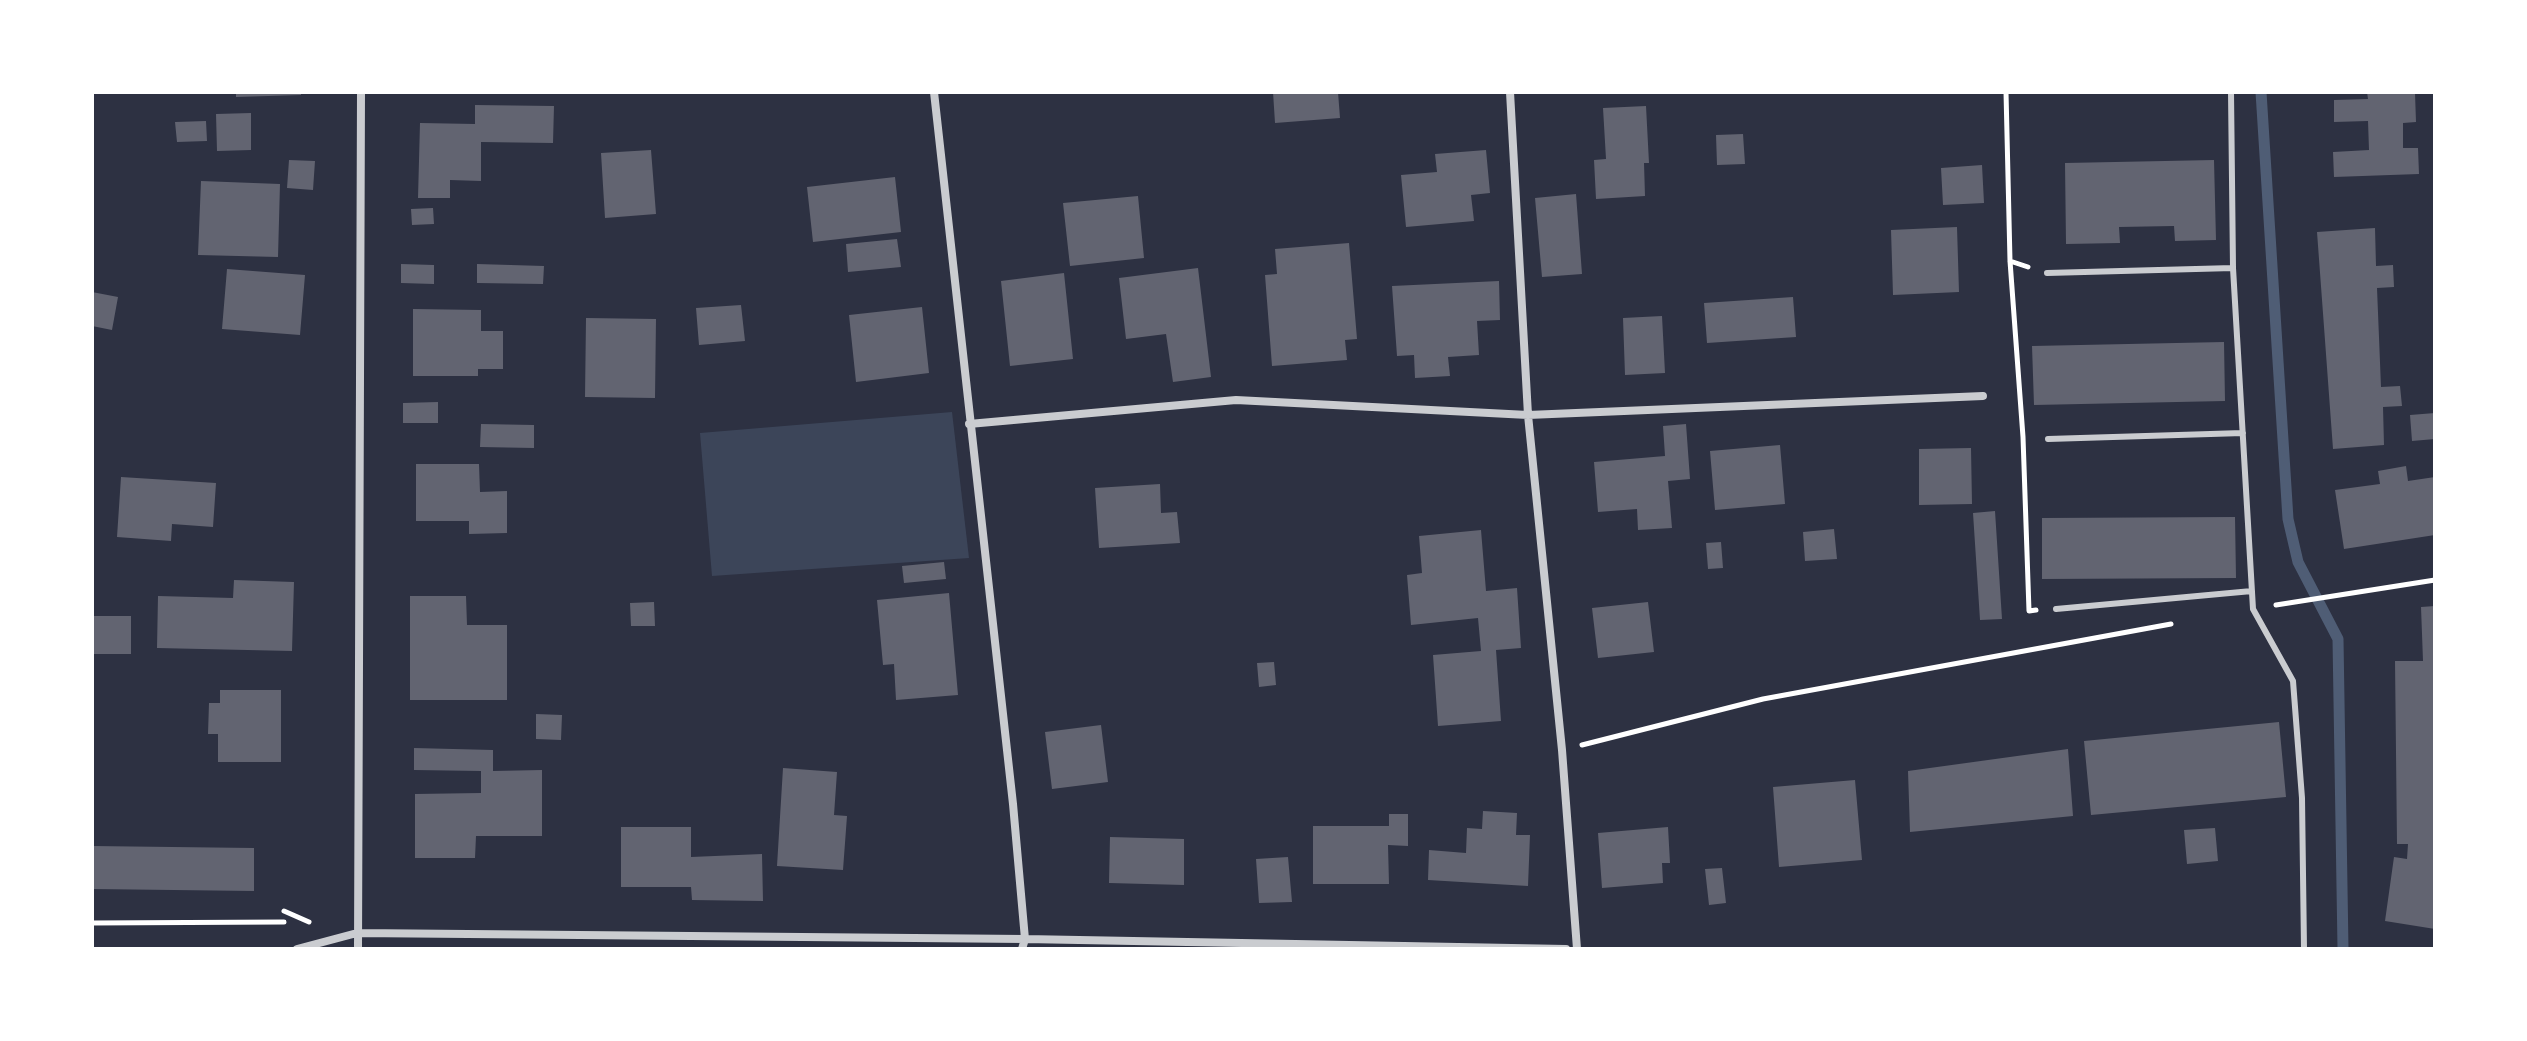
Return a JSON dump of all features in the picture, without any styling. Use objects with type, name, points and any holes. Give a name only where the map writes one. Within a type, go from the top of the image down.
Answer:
[{"type":"street","points":[[358,949],[361,92]]},
{"type":"street","points":[[934,92],[1025,939],[1022,949]]},
{"type":"street","points":[[1510,92],[1528,415],[1562,750],[1577,949]]},
{"type":"street","points":[[969,424],[1236,400],[1528,415],[1983,396]]},
{"type":"street","points":[[297,949],[357,933],[1025,939],[1566,949]]},
{"type":"lane","points":[[2231,92],[2233,268],[2253,609],[2293,681],[2303,812],[2304,949]]},
{"type":"lane","points":[[2047,273],[2233,268]]},
{"type":"lane","points":[[2048,439],[2243,433]]},
{"type":"lane","points":[[2056,609],[2252,591]]},
{"type":"path","points":[[2006,92],[2010,261],[2023,437],[2029,611],[2056,609]]},
{"type":"path","points":[[2253,609],[2435,580]]},
{"type":"path","points":[[1562,750],[1763,699],[2177,623]]},
{"type":"path","points":[[92,923],[284,922]]},
{"type":"shaded area","points":[[952,412],[969,558],[712,576],[700,433]]},
{"type":"building","points":[[236,92],[301,92],[301,95],[236,97]]},
{"type":"building","points":[[1273,92],[1338,92],[1340,118],[1275,123]]},
{"type":"building","points":[[2367,92],[2415,93],[2416,122],[2403,123],[2403,148],[2418,148],[2419,174],[2334,177],[2333,152],[2369,150],[2368,121],[2334,122],[2334,100],[2368,99]]},
{"type":"building","points":[[475,105],[554,106],[553,143],[481,142],[481,181],[450,180],[450,198],[418,198],[420,123],[475,124]]},
{"type":"building","points":[[1646,106],[1649,163],[1644,163],[1645,196],[1596,199],[1594,160],[1606,159],[1603,108]]},
{"type":"building","points":[[251,113],[251,150],[217,151],[216,114]]},
{"type":"building","points":[[206,121],[207,141],[177,142],[175,122]]},
{"type":"building","points":[[1743,134],[1745,164],[1717,165],[1716,135]]},
{"type":"building","points":[[651,150],[656,214],[605,218],[601,153]]},
{"type":"building","points":[[1486,150],[1490,193],[1471,195],[1474,221],[1406,227],[1401,175],[1437,172],[1435,154]]},
{"type":"building","points":[[289,160],[315,161],[313,190],[287,188]]},
{"type":"building","points":[[2214,160],[2216,240],[2175,241],[2174,226],[2119,227],[2120,243],[2066,244],[2065,163]]},
{"type":"building","points":[[1982,165],[1984,203],[1943,205],[1941,168]]},
{"type":"building","points":[[895,177],[901,232],[813,242],[807,187]]},
{"type":"building","points":[[201,181],[280,184],[278,257],[198,255]]},
{"type":"building","points":[[1576,194],[1582,274],[1542,277],[1535,198]]},
{"type":"building","points":[[1138,196],[1144,258],[1070,266],[1063,203]]},
{"type":"building","points":[[433,208],[434,224],[412,225],[411,209]]},
{"type":"building","points":[[1957,227],[1959,292],[1893,295],[1891,230]]},
{"type":"building","points":[[2375,228],[2376,266],[2393,265],[2394,287],[2377,288],[2381,387],[2400,386],[2402,406],[2383,407],[2384,445],[2333,449],[2317,232]]},
{"type":"building","points":[[897,239],[901,267],[848,272],[846,244]]},
{"type":"building","points":[[1349,243],[1357,339],[1345,340],[1347,360],[1272,366],[1265,275],[1277,274],[1275,249]]},
{"type":"building","points":[[401,264],[434,265],[434,284],[401,283]]},
{"type":"building","points":[[477,264],[544,266],[543,284],[477,283]]},
{"type":"building","points":[[1198,268],[1211,377],[1173,382],[1166,334],[1126,339],[1119,278]]},
{"type":"building","points":[[227,269],[305,275],[300,335],[222,329]]},
{"type":"building","points":[[1064,273],[1073,359],[1010,366],[1001,281]]},
{"type":"building","points":[[1499,281],[1500,320],[1477,321],[1479,355],[1448,357],[1450,376],[1415,378],[1414,355],[1397,356],[1392,286]]},
{"type":"building","points":[[92,292],[118,297],[112,330],[92,326]]},
{"type":"building","points":[[1793,297],[1796,337],[1707,343],[1704,303]]},
{"type":"building","points":[[741,305],[745,341],[699,345],[696,308]]},
{"type":"building","points":[[922,307],[929,373],[856,382],[849,315]]},
{"type":"building","points":[[413,309],[481,310],[481,331],[503,331],[503,369],[478,369],[478,376],[413,376]]},
{"type":"building","points":[[1662,316],[1665,373],[1625,375],[1623,318]]},
{"type":"building","points":[[586,318],[656,319],[655,398],[585,397]]},
{"type":"building","points":[[2224,342],[2225,401],[2034,405],[2032,346]]},
{"type":"building","points":[[438,402],[438,423],[403,423],[403,403]]},
{"type":"building","points":[[2435,413],[2435,439],[2412,441],[2410,415]]},
{"type":"building","points":[[481,424],[534,425],[534,448],[480,447]]},
{"type":"building","points":[[1686,424],[1690,479],[1668,481],[1672,528],[1638,530],[1637,509],[1598,512],[1594,462],[1665,456],[1663,426]]},
{"type":"building","points":[[1780,445],[1785,504],[1715,510],[1710,451]]},
{"type":"building","points":[[1971,448],[1972,504],[1919,505],[1919,449]]},
{"type":"building","points":[[416,464],[479,464],[480,492],[507,491],[507,533],[469,534],[469,521],[416,521]]},
{"type":"building","points":[[2406,466],[2408,481],[2435,477],[2435,535],[2344,549],[2335,490],[2380,484],[2378,471]]},
{"type":"building","points":[[121,477],[216,483],[213,527],[172,524],[171,541],[117,537]]},
{"type":"building","points":[[1160,484],[1161,513],[1177,512],[1180,543],[1099,548],[1095,488]]},
{"type":"building","points":[[1995,511],[2002,619],[1980,620],[1973,513]]},
{"type":"building","points":[[2235,517],[2236,578],[2042,579],[2042,518]]},
{"type":"building","points":[[1834,529],[1837,559],[1805,561],[1803,532]]},
{"type":"building","points":[[1481,530],[1486,591],[1517,588],[1521,648],[1496,650],[1501,721],[1438,726],[1433,655],[1481,651],[1478,618],[1411,625],[1407,575],[1422,573],[1419,536]]},
{"type":"building","points":[[1721,542],[1723,568],[1708,569],[1706,543]]},
{"type":"building","points":[[944,562],[946,579],[904,583],[902,566]]},
{"type":"building","points":[[234,580],[294,582],[292,651],[157,648],[158,596],[233,598]]},
{"type":"building","points":[[949,593],[958,695],[896,700],[894,664],[883,665],[877,600]]},
{"type":"building","points":[[410,596],[466,596],[467,625],[507,625],[507,700],[410,700]]},
{"type":"building","points":[[654,602],[655,626],[631,626],[630,603]]},
{"type":"building","points":[[1648,602],[1654,652],[1598,658],[1592,608]]},
{"type":"building","points":[[2435,606],[2435,929],[2385,921],[2394,857],[2407,859],[2408,844],[2397,844],[2395,661],[2423,661],[2421,607]]},
{"type":"building","points":[[92,616],[131,616],[131,654],[92,654]]},
{"type":"building","points":[[1274,662],[1276,685],[1259,687],[1257,663]]},
{"type":"building","points":[[220,690],[281,690],[281,762],[218,762],[218,734],[208,734],[209,703],[220,703]]},
{"type":"building","points":[[536,714],[562,715],[561,740],[536,739]]},
{"type":"building","points":[[2279,722],[2286,797],[2091,815],[2084,741]]},
{"type":"building","points":[[1101,725],[1108,782],[1052,789],[1045,732]]},
{"type":"building","points":[[414,748],[493,750],[493,771],[542,770],[542,836],[476,836],[475,858],[415,858],[415,794],[481,793],[481,771],[414,770]]},
{"type":"building","points":[[2068,749],[2073,816],[1910,832],[1908,771]]},
{"type":"building","points":[[783,768],[837,772],[834,815],[847,816],[843,870],[777,866]]},
{"type":"building","points":[[1855,780],[1862,860],[1779,867],[1773,787]]},
{"type":"building","points":[[1483,811],[1517,813],[1516,835],[1530,835],[1528,886],[1428,880],[1429,850],[1466,853],[1467,828],[1482,829]]},
{"type":"building","points":[[1389,814],[1408,814],[1408,846],[1388,845],[1389,884],[1313,884],[1313,826],[1389,826]]},
{"type":"building","points":[[621,827],[691,827],[691,857],[762,854],[763,901],[692,900],[691,887],[621,887]]},
{"type":"building","points":[[1668,827],[1670,863],[1662,863],[1663,883],[1602,888],[1598,833]]},
{"type":"building","points":[[2215,828],[2218,861],[2187,864],[2184,830]]},
{"type":"building","points":[[1110,837],[1184,839],[1184,885],[1109,883]]},
{"type":"building","points":[[92,846],[254,848],[254,891],[92,889]]},
{"type":"building","points":[[1288,857],[1292,902],[1259,903],[1256,859]]},
{"type":"building","points":[[1722,868],[1726,903],[1709,905],[1705,869]]},
{"type":"waterway","points":[[2261,92],[2288,519],[2298,562],[2338,639],[2343,949]]}]
